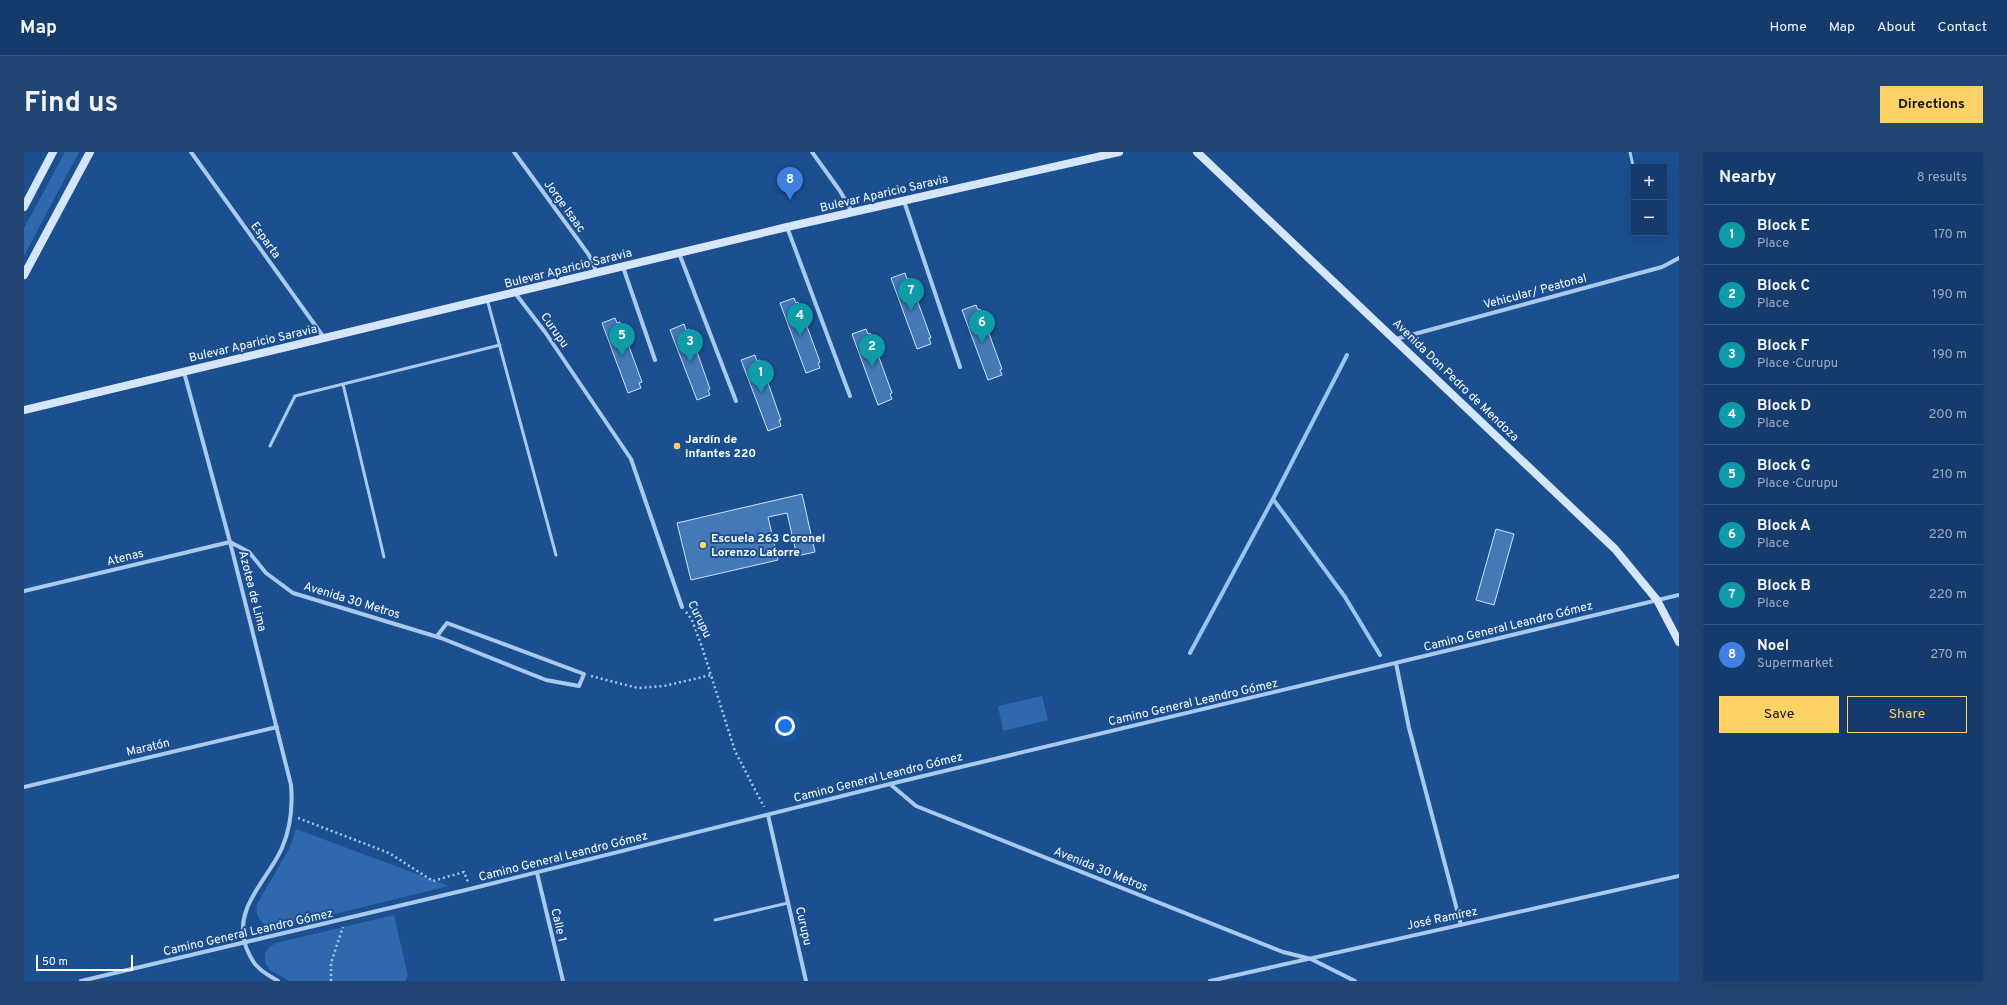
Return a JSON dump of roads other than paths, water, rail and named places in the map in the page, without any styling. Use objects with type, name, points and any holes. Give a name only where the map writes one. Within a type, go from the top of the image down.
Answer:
[{"type":"street","points":[[24,207],[53,152]]},
{"type":"street","points":[[24,275],[90,152]]},
{"type":"street","name":"Esparta","points":[[191,152],[325,339]]},
{"type":"street","name":"Jorge Isaac","points":[[514,152],[589,256],[597,273]]},
{"type":"street","points":[[812,152],[840,191],[852,212]]},
{"type":"street","name":"Bulevar Aparicio Saravia","points":[[24,410],[787,227],[1119,152]]},
{"type":"street","name":"Avenida Don Pedro de Mendoza","points":[[1197,152],[1396,339],[1615,549],[1657,600],[1679,642]]},
{"type":"street","points":[[904,201],[960,367]]},
{"type":"street","points":[[787,227],[850,396]]},
{"type":"street","points":[[680,253],[736,401]]},
{"type":"street","name":"Vehicular/ Peatonal","points":[[1396,339],[1662,267],[1679,258]]},
{"type":"street","points":[[623,266],[655,360]]},
{"type":"street","name":"Curupu","points":[[515,293],[545,332],[631,459],[682,607]]},
{"type":"street","name":"Azotea de Lima","points":[[184,372],[230,542],[291,785],[293,802],[289,830],[282,849],[245,910],[242,926],[244,942],[249,956],[258,968],[278,981]]},
{"type":"street","name":"Atenas","points":[[24,591],[230,542]]},
{"type":"street","name":"Avenida 30 Metros","points":[[230,542],[249,552],[266,573],[293,593],[437,636],[546,680],[579,686],[584,674],[447,622],[437,636]]},
{"type":"street","name":"Camino General Leandro Gómez","points":[[81,981],[347,919],[537,873],[890,784],[1679,595]]},
{"type":"street","points":[[1396,663],[1409,728],[1461,925]]},
{"type":"street","name":"Maratón","points":[[24,787],[277,727]]},
{"type":"street","name":"Avenida 30 Metros","points":[[890,784],[916,806],[1283,952],[1311,959],[1355,981]]},
{"type":"street","name":"Curupu","points":[[768,815],[806,981]]},
{"type":"street","name":"Calle 1","points":[[537,873],[563,981]]},
{"type":"street","name":"José Ramírez","points":[[1210,981],[1311,959],[1394,938],[1461,925],[1679,876]]},
{"type":"lane","points":[[1630,152],[1633,164]]},
{"type":"lane","points":[[487,299],[556,555]]},
{"type":"lane","points":[[270,446],[295,396],[500,345]]},
{"type":"lane","points":[[343,384],[384,557]]},
{"type":"lane","points":[[715,920],[788,902]]},
{"type":"waterway","points":[[1190,653],[1273,499],[1347,355]]},
{"type":"waterway","points":[[1273,499],[1345,597],[1380,655]]},
{"type":"place","name":"Noel","points":[[790,200]]},
{"type":"place","name":"Block B","points":[[911,311]]},
{"type":"place","name":"Block D","points":[[800,336]]},
{"type":"place","name":"Block A","points":[[982,343]]},
{"type":"place","name":"Block G","points":[[622,356]]},
{"type":"place","name":"Block F","points":[[690,362]]},
{"type":"place","name":"Block C","points":[[872,367]]},
{"type":"place","name":"Block E","points":[[761,393]]},
{"type":"place","name":"Jardín de infantes 220","points":[[677,446]]},
{"type":"place","name":"Escuela 263 Coronel Lorenzo Latorre","points":[[703,545]]}]
